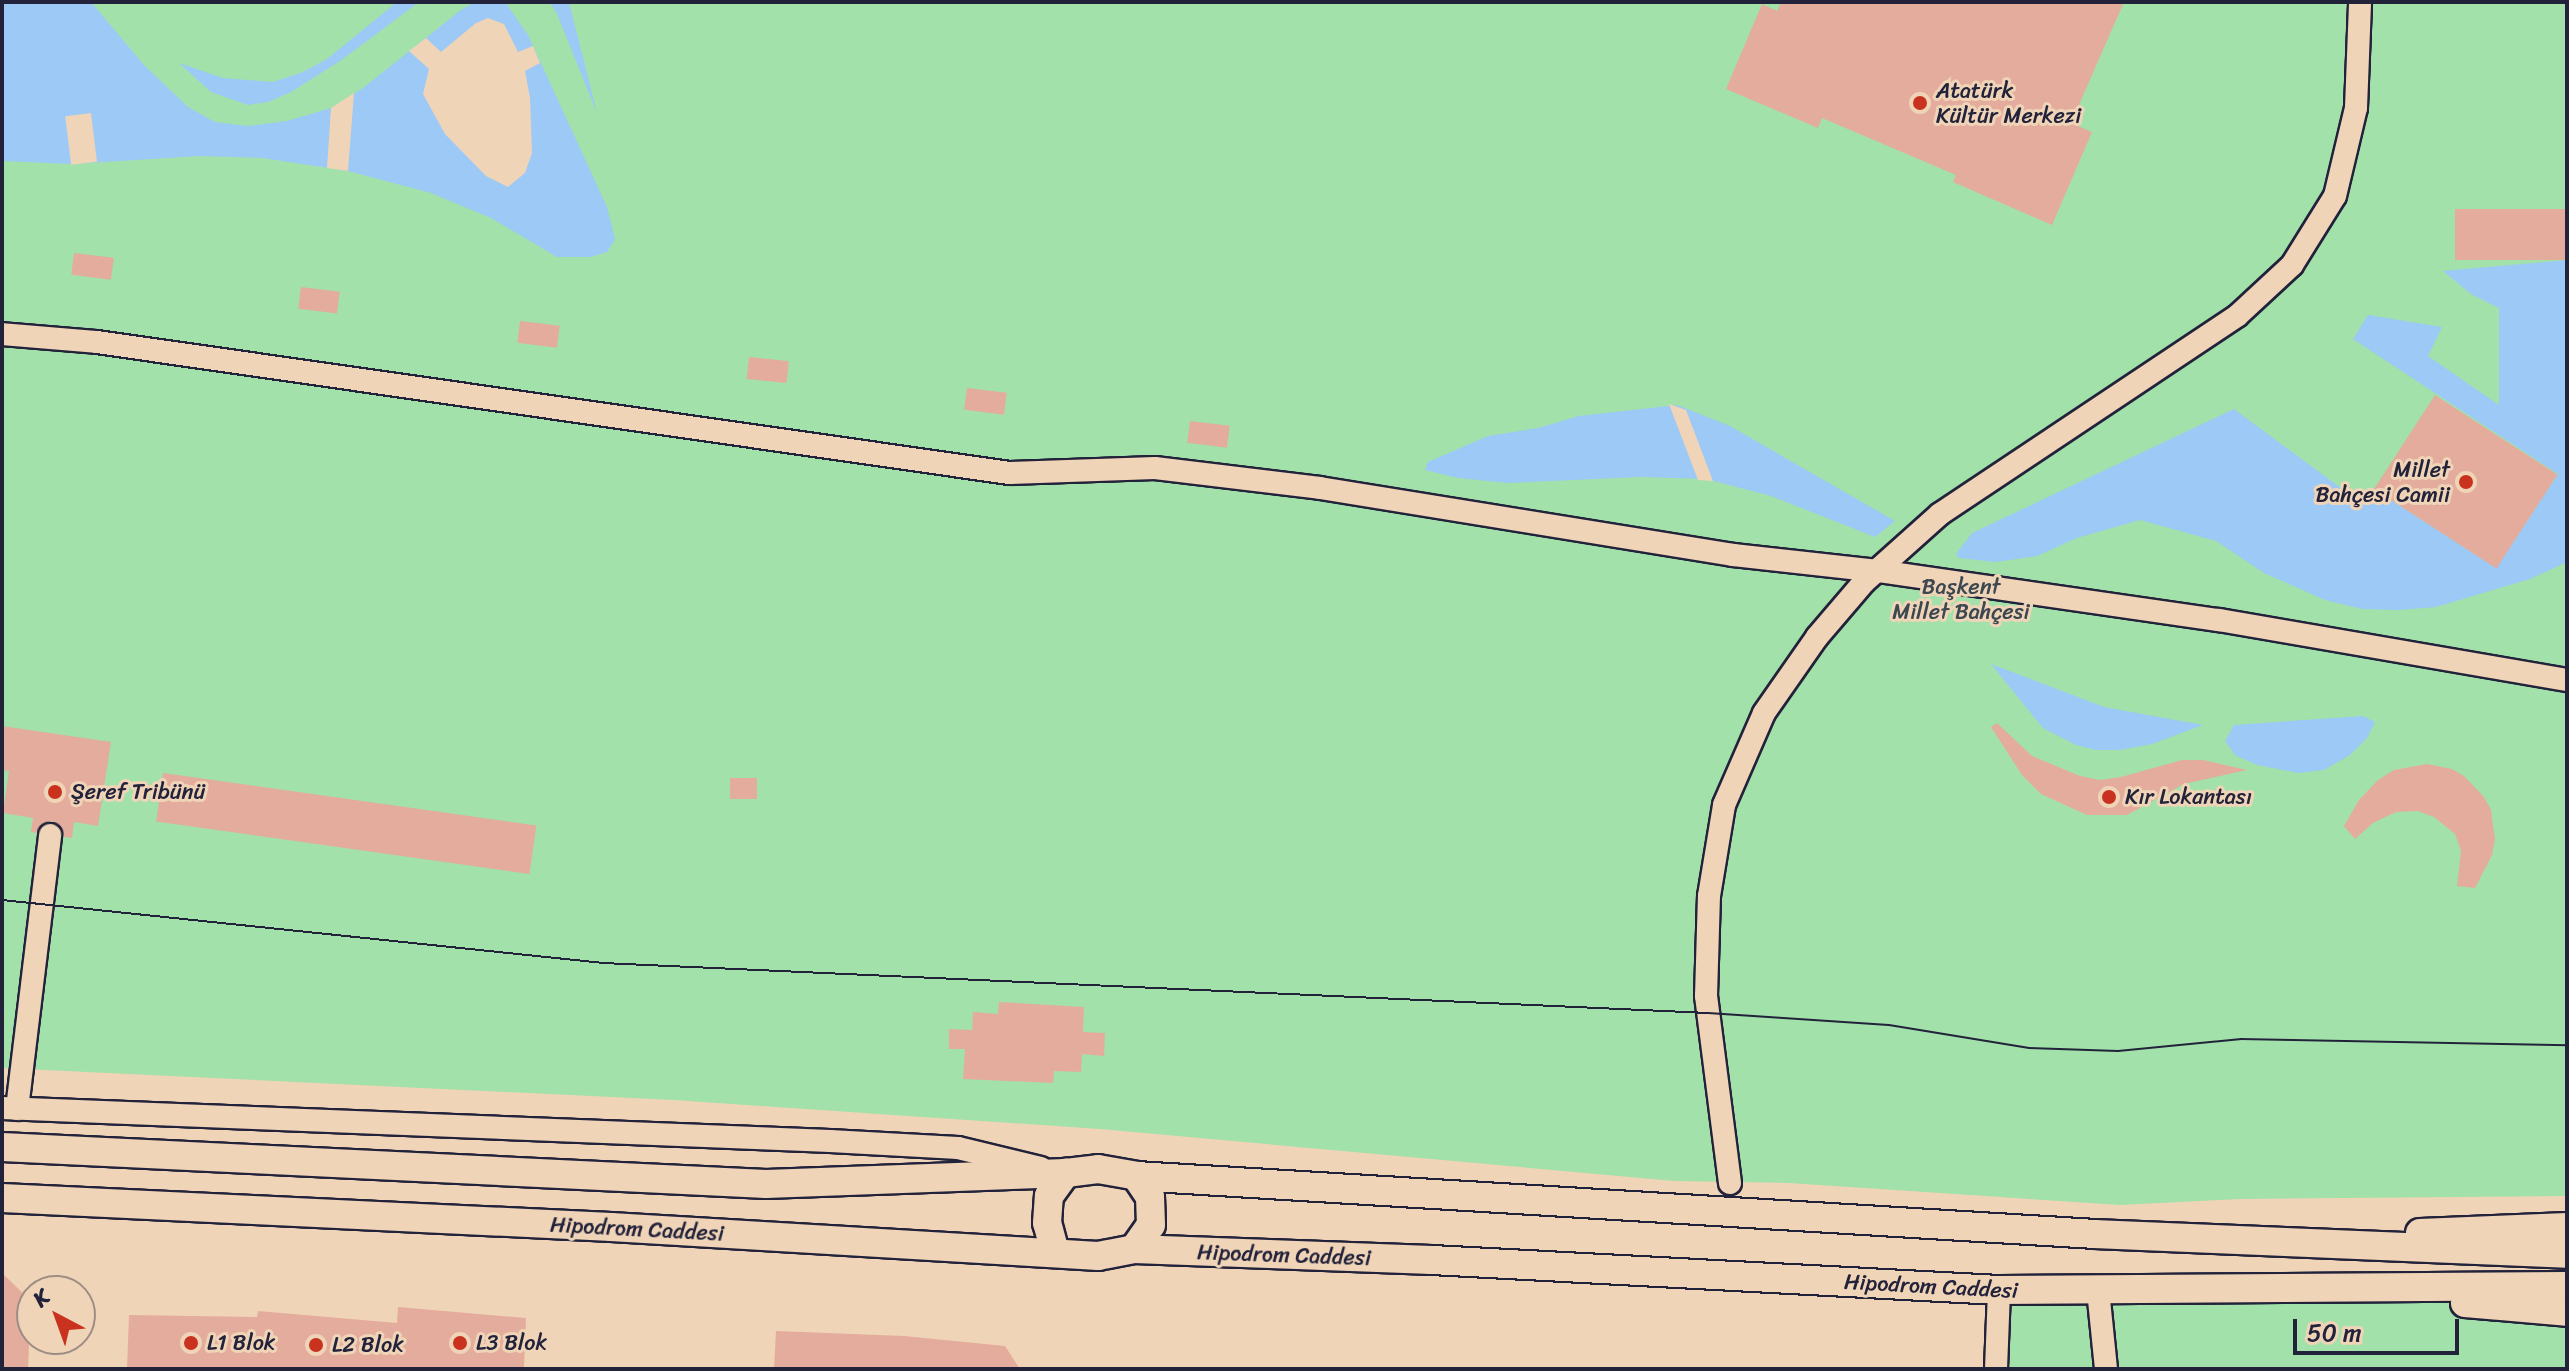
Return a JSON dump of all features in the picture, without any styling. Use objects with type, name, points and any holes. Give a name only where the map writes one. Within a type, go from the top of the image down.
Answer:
[{"type":"main road","points":[[2,1147],[766,1184],[1066,1173],[1098,1169],[1136,1176],[2094,1234],[2567,1254]]},
{"type":"main road","points":[[1055,1252],[1047,1223],[1049,1196],[1066,1173]]},
{"type":"main road","points":[[1134,1249],[1151,1225],[1150,1197],[1136,1176]]},
{"type":"main road","name":"Hipodrom Caddesi","points":[[2,1198],[1098,1256],[1134,1249],[1432,1260],[1999,1290],[2555,1286]]},
{"type":"main road","points":[[2332,1242],[2458,1229],[2567,1227]]},
{"type":"main road","points":[[2321,1290],[2567,1312]]},
{"type":"street","points":[[1730,1183],[1706,996],[1709,896],[1724,805],[1764,713],[1817,637],[1878,571],[1940,514],[2237,316],[2292,265],[2335,196],[2356,108],[2360,2]]},
{"type":"street","points":[[2,334],[97,342],[1010,473],[1155,468],[1320,488],[1733,555],[1878,571],[2288,631],[2567,680]]},
{"type":"street","points":[[50,835],[9,1108],[958,1148],[1066,1173]]},
{"type":"street","points":[[1996,1369],[1999,1290]]},
{"type":"street","points":[[2098,1290],[2106,1369]]},
{"type":"green space","name":"Başkent Millet Bahçesi","points":[[2,2],[2567,2],[2567,1196],[2240,1199],[2120,1205],[1789,1183],[1674,1181],[1100,1129],[674,1100],[2,1068]]},
{"type":"green space","points":[[1999,1290],[2321,1290],[2567,1312],[2567,1369],[1996,1369]]},
{"type":"water","points":[[2,2],[91,2],[144,65],[188,107],[215,122],[247,126],[287,121],[331,108],[363,88],[461,10],[475,2],[505,2],[528,35],[607,207],[615,239],[607,252],[591,257],[557,257],[491,218],[431,193],[348,171],[262,158],[200,156],[72,164],[2,161]]},
{"type":"water","points":[[397,2],[419,2],[340,61],[291,92],[268,102],[248,105],[211,92],[179,63],[223,78],[273,82],[303,72],[327,59]]},
{"type":"water","points":[[550,2],[569,2],[597,113],[557,14]]},
{"type":"water","points":[[2567,260],[2567,562],[2530,579],[2436,607],[2399,610],[2362,609],[2325,600],[2264,573],[2216,541],[2140,520],[2077,538],[2037,556],[1995,562],[1959,558],[1956,554],[1972,533],[2234,409],[2364,505],[2374,489],[2496,568],[2558,474],[2353,339],[2368,315],[2442,327],[2428,356],[2499,405],[2499,308],[2471,294],[2443,271]]},
{"type":"water","points":[[1677,405],[1730,426],[1895,521],[1875,537],[1771,496],[1706,479],[1640,477],[1508,483],[1458,478],[1425,470],[1428,462],[1488,436],[1538,428],[1579,416]]},
{"type":"water","points":[[1991,664],[2104,707],[2203,725],[2152,744],[2120,750],[2096,750],[2076,745],[2043,728]]},
{"type":"water","points":[[2363,716],[2375,722],[2367,738],[2350,755],[2324,770],[2299,773],[2257,765],[2235,755],[2225,741],[2234,725]]},
{"type":"pier","points":[[488,18],[504,24],[518,52],[533,46],[540,63],[525,71],[530,98],[532,153],[525,173],[508,187],[486,176],[445,134],[423,94],[429,69],[409,51],[426,38],[441,52],[476,23]]},
{"type":"pier","points":[[354,93],[348,171],[327,168],[331,108]]},
{"type":"pier","points":[[91,113],[97,162],[71,165],[65,116]]},
{"type":"pier","points":[[1669,404],[1686,410],[1713,481],[1698,480]]},
{"type":"building","name":"Atatürk Kültür Merkezi","points":[[1781,2],[2124,2],[2071,123],[2092,132],[2052,225],[1953,182],[1956,175],[1822,118],[1818,128],[1726,89],[1762,4],[1777,11]]},
{"type":"building","points":[[2455,209],[2567,209],[2567,260],[2455,260]]},
{"type":"building","points":[[74,253],[114,258],[111,280],[71,275]]},
{"type":"building","points":[[301,287],[340,292],[337,314],[298,309]]},
{"type":"building","points":[[520,321],[560,326],[557,348],[517,343]]},
{"type":"building","points":[[749,357],[789,361],[786,383],[747,379]]},
{"type":"building","points":[[967,388],[1007,393],[1004,415],[964,410]]},
{"type":"building","name":"Millet Bahçesi Camii","points":[[2435,395],[2557,475],[2496,568],[2374,489]]},
{"type":"building","points":[[1190,421],[1230,426],[1227,448],[1187,443]]},
{"type":"building","points":[[1997,723],[2032,756],[2080,776],[2100,780],[2182,760],[2203,760],[2247,770],[2184,784],[2127,815],[2087,815],[2041,794],[2022,775],[1991,727]]},
{"type":"building","name":"Şeref Tribünü","points":[[2,726],[111,742],[98,826],[74,822],[72,838],[64,837],[62,829],[52,821],[44,823],[36,833],[31,832],[33,818],[3,813],[9,771],[2,770]]},
{"type":"building","points":[[2427,764],[2452,769],[2464,776],[2484,797],[2491,810],[2495,839],[2492,855],[2475,888],[2457,886],[2461,851],[2455,834],[2434,817],[2418,811],[2396,812],[2373,823],[2355,839],[2344,826],[2359,800],[2378,780],[2394,770]]},
{"type":"building","points":[[163,773],[536,825],[530,874],[156,822]]},
{"type":"building","points":[[730,778],[757,778],[757,799],[730,799]]},
{"type":"building","points":[[999,1002],[1084,1007],[1083,1032],[1105,1033],[1104,1056],[1082,1054],[1081,1072],[1054,1071],[1053,1083],[963,1079],[965,1049],[949,1049],[949,1029],[972,1030],[973,1012],[998,1014]]},
{"type":"building","points":[[2,1273],[16,1287],[16,1355],[29,1355],[28,1369],[2,1369]]},
{"type":"building","points":[[398,1307],[526,1318],[524,1369],[127,1369],[129,1315],[257,1317],[258,1311],[397,1323]]},
{"type":"building","points":[[776,1331],[904,1336],[1005,1346],[1020,1369],[774,1369]]},
{"type":"tram line","points":[[2,900],[603,963],[1708,1013],[1889,1025],[2029,1048],[2118,1051],[2241,1039],[2567,1045]]},
{"type":"place","name":"Atatürk Kültür Merkezi","points":[[1920,103]]},
{"type":"place","name":"Millet Bahçesi Camii","points":[[2466,482]]},
{"type":"place","name":"Şeref Tribünü","points":[[55,792]]},
{"type":"place","name":"Kır Lokantası","points":[[2109,797]]},
{"type":"place","name":"L1 Blok","points":[[191,1343]]},
{"type":"place","name":"L3 Blok","points":[[460,1343]]},
{"type":"place","name":"L2 Blok","points":[[316,1345]]}]
